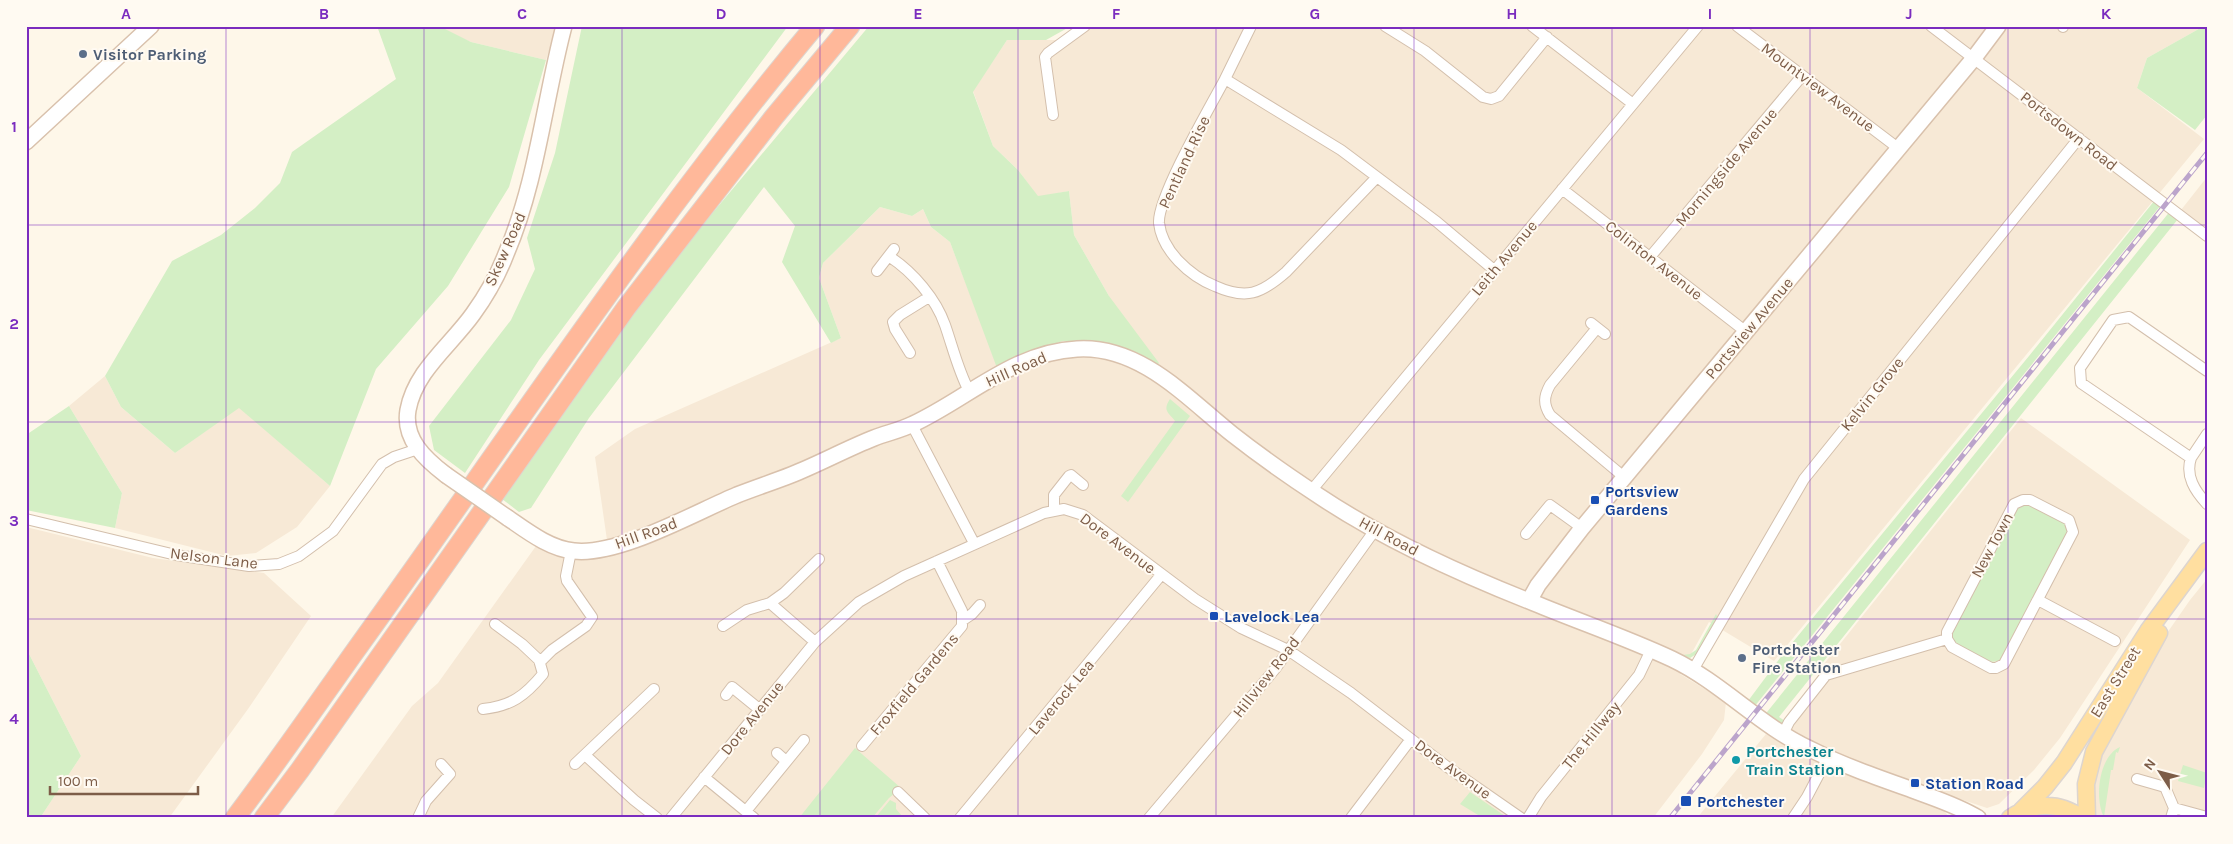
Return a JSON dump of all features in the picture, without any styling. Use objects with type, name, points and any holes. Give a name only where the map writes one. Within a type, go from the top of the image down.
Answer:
[{"type":"highway","points":[[235,818],[281,757],[423,558],[608,292],[754,99],[815,26]]},
{"type":"highway","points":[[264,818],[300,770],[626,308],[774,117],[850,26]]},
{"type":"main road","name":"East Street","points":[[2015,814],[2045,787],[2064,763],[2148,631],[2207,551]]},
{"type":"main road","name":"East Street","points":[[2087,818],[2086,784],[2089,764],[2094,752],[2153,643],[2182,600],[2207,569]]},
{"type":"main road","points":[[2015,814],[2046,806],[2057,806],[2073,812],[2081,818]]},
{"type":"street","points":[[26,142],[151,26]]},
{"type":"street","name":"Skew Road","points":[[418,449],[409,432],[408,413],[411,396],[420,377],[473,314],[506,255],[522,212],[564,26]]},
{"type":"street","points":[[1053,115],[1045,57],[1048,52],[1086,26]]},
{"type":"street","name":"Pentland Rise","points":[[1251,26],[1179,166],[1160,212],[1159,223],[1170,250],[1193,275],[1207,283],[1239,294],[1255,293],[1272,284],[1313,246],[1377,177]]},
{"type":"street","points":[[1385,26],[1424,51],[1482,97],[1491,99],[1499,96],[1547,37]]},
{"type":"street","points":[[1532,26],[1633,104]]},
{"type":"street","name":"Leith Avenue","points":[[1311,490],[1698,26]]},
{"type":"street","name":"Mountview Avenue","points":[[1737,26],[1898,148]]},
{"type":"street","name":"Portsdown Road","points":[[1931,26],[2207,236]]},
{"type":"street","name":"Portsview Avenue","points":[[1529,601],[1538,584],[1582,528],[1974,58],[1998,26]]},
{"type":"street","name":"Morningside Avenue","points":[[1650,257],[1802,76]]},
{"type":"street","points":[[1225,78],[1310,130],[1377,177],[1437,222],[1494,270]]},
{"type":"street","name":"Kelvin Grove","points":[[1693,670],[1804,479],[2079,138]]},
{"type":"street","name":"Colinton Avenue","points":[[1562,189],[1745,332]]},
{"type":"street","points":[[877,271],[892,253],[929,297],[945,323],[959,372],[969,391]]},
{"type":"street","points":[[910,353],[895,329],[893,322],[900,315],[929,297]]},
{"type":"street","points":[[2191,458],[2081,383],[2080,368],[2112,320],[2129,317],[2207,372]]},
{"type":"street","points":[[1598,328],[1550,385],[1545,395],[1545,404],[1550,415],[1624,477]]},
{"type":"street","name":"Hill Road","points":[[418,449],[427,461],[530,533],[571,551],[594,550],[637,538],[736,495],[793,474],[874,438],[912,425],[1021,363],[1048,353],[1079,348],[1117,353],[1152,370],[1236,437],[1311,490],[1376,530],[1428,557],[1529,601],[1651,650],[1693,670],[1783,734]]},
{"type":"street","points":[[912,425],[974,543]]},
{"type":"street","points":[[2207,434],[2191,458],[2188,469],[2190,478],[2207,504]]},
{"type":"street","name":"Nelson Lane","points":[[26,519],[176,555],[248,566],[280,564],[299,556],[333,531],[382,464],[394,457],[418,449]]},
{"type":"street","points":[[1054,510],[1054,495],[1069,476],[1071,475],[1083,485]]},
{"type":"street","name":"New Town","points":[[2027,500],[2069,520],[2072,527],[2072,538],[2038,600],[2004,664],[1996,668],[1986,666],[1952,647],[1947,639],[1947,632],[2014,504],[2027,500]]},
{"type":"street","points":[[1526,534],[1550,505],[1582,528]]},
{"type":"street","name":"Dore Avenue","points":[[671,818],[815,642],[859,602],[889,583],[974,543],[1054,510],[1064,508],[1083,515],[1161,575],[1241,628],[1288,650],[1352,693],[1446,766],[1521,818]]},
{"type":"street","name":"Hillview Road","points":[[1149,818],[1275,669],[1376,530]]},
{"type":"street","points":[[540,662],[552,650],[586,626],[592,617],[567,581],[571,551]]},
{"type":"street","points":[[723,626],[747,610],[770,603],[784,593],[819,559]]},
{"type":"street","name":"Froxfield Gardens","points":[[862,746],[958,632],[963,620],[958,599],[937,561]]},
{"type":"street","name":"Laverock Lea","points":[[960,818],[1161,575]]},
{"type":"street","points":[[2038,600],[2115,641]]},
{"type":"street","points":[[770,603],[815,642]]},
{"type":"street","name":"Froxfield Gardens","points":[[963,620],[980,605]]},
{"type":"street","points":[[483,709],[501,707],[521,696],[543,674],[540,662],[522,644],[495,624]]},
{"type":"street","points":[[1947,639],[1826,676],[1789,722],[1783,734],[1804,747],[1978,818]]},
{"type":"street","name":"The Hillway","points":[[1528,818],[1541,797],[1639,675],[1651,650]]},
{"type":"street","points":[[726,695],[732,687],[759,709]]},
{"type":"street","points":[[575,764],[654,689]]},
{"type":"street","points":[[501,707],[507,717]]},
{"type":"street","points":[[1351,818],[1411,739]]},
{"type":"street","points":[[704,777],[750,814],[786,761],[804,740]]},
{"type":"street","points":[[777,753],[786,761]]},
{"type":"street","points":[[585,755],[634,800],[658,818]]},
{"type":"street","points":[[1792,818],[1807,797],[1828,757]]},
{"type":"street","points":[[418,818],[426,801],[450,774],[441,764]]},
{"type":"street","points":[[2138,779],[2165,787],[2173,813],[2207,817]]},
{"type":"street","points":[[898,792],[925,818]]},
{"type":"shaded area","points":[[430,26],[557,26],[546,60],[471,42]]},
{"type":"shaded area","points":[[1085,26],[2204,26],[2147,58],[2137,88],[2204,139],[1774,661],[1709,622],[1680,674],[1726,702],[1724,720],[1702,754],[1653,818],[331,818],[412,706],[438,683],[541,539],[563,549],[608,547],[595,457],[635,429],[841,338],[819,278],[823,263],[880,207],[912,216],[923,209],[931,227],[950,242],[1003,381],[1045,361],[1067,357],[1113,359],[1109,296],[1074,235],[1069,191],[1038,197],[1018,170],[993,146],[973,91],[1007,40],[1066,40]]},
{"type":"shaded area","points":[[2207,177],[2207,229],[2181,210]]},
{"type":"shaded area","points":[[105,376],[121,407],[175,453],[239,407],[330,486],[297,527],[256,553],[227,556],[115,528],[122,493],[69,406]]},
{"type":"shaded area","points":[[2021,418],[2190,540],[2060,738],[2034,770],[1999,804],[1987,808],[1951,796],[1944,811],[1950,818],[1697,818],[1766,734],[1781,743],[1827,680],[1820,669]]},
{"type":"shaded area","points":[[26,527],[153,558],[264,573],[311,616],[248,709],[169,818],[40,818],[81,756],[26,648]]},
{"type":"shaded area","points":[[2207,579],[2207,818],[2093,818],[2091,793],[2099,757],[2165,636]]},
{"type":"green space","points":[[377,26],[439,26],[471,42],[546,60],[509,187],[448,286],[376,369],[330,486],[239,408],[175,453],[121,407],[105,376],[172,261],[221,235],[255,208],[280,183],[292,152],[396,79]]},
{"type":"green space","points":[[582,26],[788,26],[539,360],[465,473],[434,450],[429,426],[511,320],[535,269],[527,238],[555,153]]},
{"type":"green space","points":[[869,26],[1071,26],[1046,40],[1007,40],[973,92],[993,146],[1018,170],[1038,196],[1069,191],[1074,235],[1109,296],[1159,363],[1156,367],[1140,357],[1110,345],[1063,341],[1032,351],[997,368],[950,242],[931,227],[923,209],[912,216],[880,207],[823,263],[819,278],[841,338],[831,343],[782,262],[795,226],[764,187],[589,418],[531,508],[519,512],[502,499],[664,271]]},
{"type":"green space","points":[[2207,26],[2207,115],[2195,130],[2137,88],[2147,58]]},
{"type":"green space","points":[[2155,200],[2161,205],[1754,707],[1748,701],[1783,654]]},
{"type":"green space","points":[[2171,210],[2178,219],[1779,717],[1785,721],[1781,724],[1763,717]]},
{"type":"green space","points":[[1170,399],[1190,416],[1128,502],[1121,496],[1175,421],[1166,409]]},
{"type":"green space","points":[[69,406],[122,493],[115,528],[26,510],[26,435]]},
{"type":"green space","points":[[2024,504],[2031,504],[2065,523],[2068,533],[2003,658],[1990,662],[1967,653],[1950,638],[1953,626],[1958,621],[2012,521],[2014,511]]},
{"type":"green space","points":[[1716,614],[1718,618],[1698,653],[1690,658],[1683,655],[1690,654],[1696,650]]},
{"type":"green space","points":[[26,648],[81,756],[40,818],[26,818]]},
{"type":"green space","points":[[2120,747],[2118,753],[2116,752],[2113,770],[2111,770],[2104,817],[2099,799],[2100,778],[2107,759]]},
{"type":"green space","points":[[855,748],[901,788],[889,798],[872,818],[799,818]]},
{"type":"green space","points":[[2183,765],[2207,773],[2204,788],[2178,781]]},
{"type":"green space","points":[[1470,792],[1508,818],[1483,818],[1460,804]]},
{"type":"green space","points":[[890,800],[896,803],[896,809],[902,816],[875,818]]},
{"type":"railway","points":[[1670,818],[2207,153]]},
{"type":"place","name":"Visitor Parking","points":[[83,54]]},
{"type":"place","name":"Portsview Gardens","points":[[1595,500]]},
{"type":"place","name":"Lavelock Lea","points":[[1214,616]]},
{"type":"place","name":"Portchester Fire Station","points":[[1742,658]]},
{"type":"place","name":"Portchester Train Station","points":[[1736,760]]},
{"type":"place","name":"Station Road","points":[[1915,783]]},
{"type":"place","name":"Portchester","points":[[1686,801]]}]
